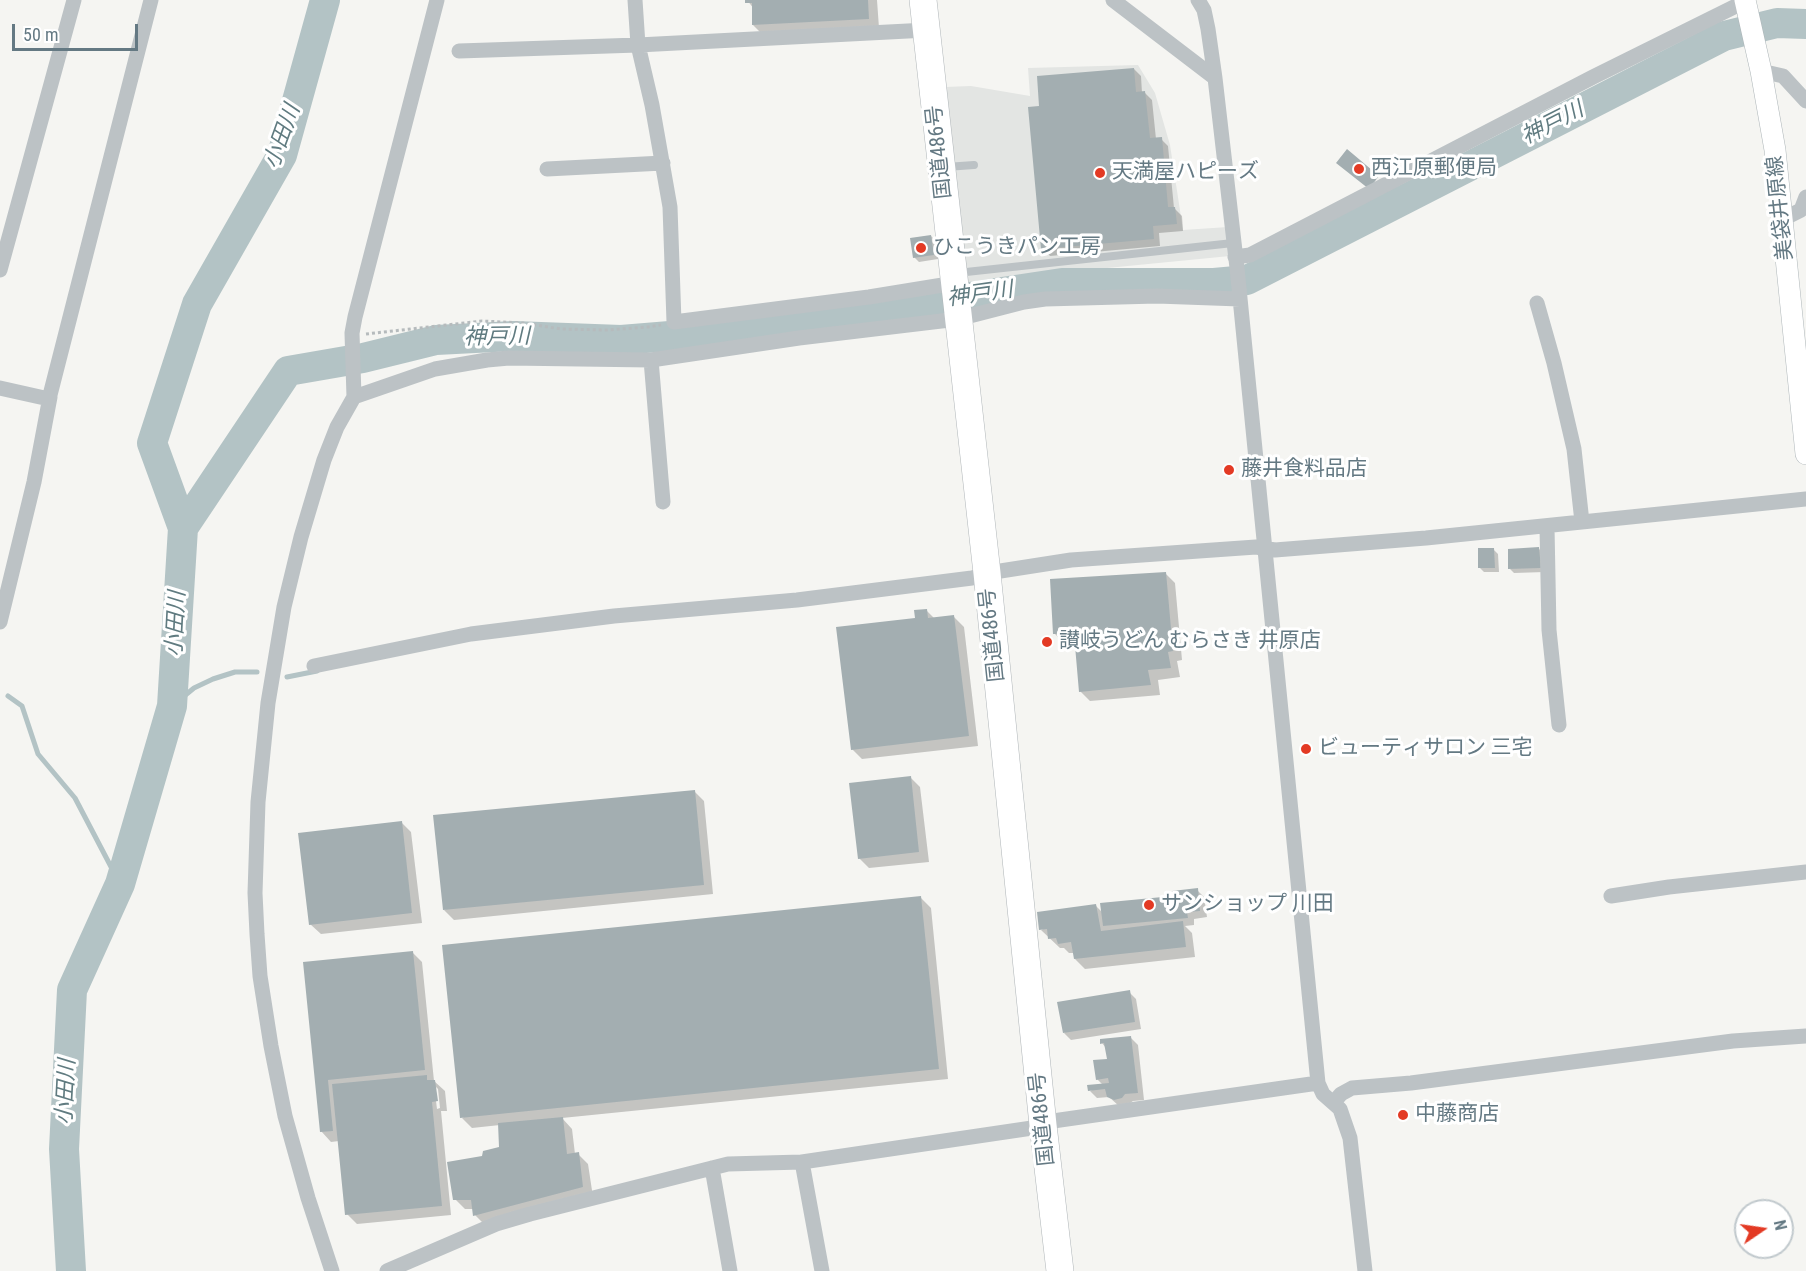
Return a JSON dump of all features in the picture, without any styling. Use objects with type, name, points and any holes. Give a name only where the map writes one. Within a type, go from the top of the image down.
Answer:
[{"type":"highway","name":"国道486号","points":[[923,0],[987,573],[1060,1271]]},
{"type":"main road","name":"美袋井原線","points":[[1747,5],[1775,150],[1806,454]]},
{"type":"street","points":[[0,270],[74,0]]},
{"type":"street","points":[[0,622],[34,482],[50,397],[151,0]]},
{"type":"street","points":[[332,1271],[285,1116],[271,1046],[256,934],[256,847],[268,703],[284,607],[301,537],[324,460],[354,391],[352,337],[437,0]]},
{"type":"street","points":[[635,0],[638,45],[670,207],[675,322],[869,297],[956,295],[1024,302],[1045,298],[1240,296]]},
{"type":"street","points":[[1113,0],[1215,78]]},
{"type":"street","points":[[1198,0],[1204,10],[1215,78],[1240,296],[1318,1083],[1323,1094],[1334,1102],[1344,1117],[1350,1138],[1365,1271]]},
{"type":"street","points":[[1235,256],[1250,255],[1572,88],[1747,5]]},
{"type":"street","points":[[459,51],[638,45],[927,30]]},
{"type":"street","points":[[1761,70],[1783,76],[1806,101]]},
{"type":"street","points":[[547,169],[663,164]]},
{"type":"street","points":[[1783,219],[1801,210],[1806,196]]},
{"type":"street","points":[[354,391],[435,369],[487,360],[509,358],[651,360],[799,338],[956,295]]},
{"type":"street","points":[[1538,303],[1574,449],[1582,522]]},
{"type":"street","points":[[651,360],[663,502]]},
{"type":"street","points":[[0,388],[50,399],[50,397]]},
{"type":"street","points":[[314,666],[471,634],[614,616],[797,600],[972,578],[987,573],[1071,560],[1426,538],[1806,499]]},
{"type":"street","points":[[1547,526],[1549,630],[1559,725]]},
{"type":"street","points":[[1611,896],[1669,887],[1806,872]]},
{"type":"street","points":[[1334,1102],[1341,1094],[1352,1088],[1411,1083],[1733,1041],[1806,1036]]},
{"type":"street","points":[[387,1271],[504,1221],[728,1164],[802,1162],[1043,1125],[1053,1121],[1318,1083]]},
{"type":"street","points":[[802,1162],[822,1271]]},
{"type":"street","points":[[712,1168],[730,1271]]},
{"type":"lane","points":[[942,167],[974,165]]},
{"type":"lane","points":[[956,295],[1235,256]]},
{"type":"path","points":[[352,337],[482,321],[523,323],[561,329],[607,330],[648,327],[675,322]]},
{"type":"shaded area","points":[[1138,65],[1155,93],[1170,145],[1183,230],[1228,227],[1230,256],[964,282],[945,87],[971,86],[1030,96],[1028,68]]},
{"type":"building","points":[[745,0],[868,0],[869,19],[752,25],[752,3],[745,3]]},
{"type":"building","name":"天満屋ハピーズ","points":[[1134,68],[1136,92],[1145,91],[1150,138],[1162,137],[1168,207],[1175,207],[1177,224],[1153,226],[1154,239],[1041,249],[1028,107],[1039,106],[1037,76]]},
{"type":"building","points":[[1347,149],[1379,176],[1369,189],[1336,163]]},
{"type":"building","points":[[931,235],[934,255],[913,258],[910,238]]},
{"type":"building","points":[[1539,547],[1541,568],[1508,569],[1508,549]]},
{"type":"building","points":[[1478,548],[1494,548],[1495,568],[1478,568]]},
{"type":"building","points":[[1166,572],[1173,651],[1168,652],[1171,668],[1148,670],[1151,685],[1079,692],[1074,634],[1053,634],[1050,579]]},
{"type":"building","points":[[927,609],[928,618],[954,615],[969,736],[851,750],[836,627],[915,618],[914,610]]},
{"type":"building","points":[[911,776],[919,852],[858,859],[849,783]]},
{"type":"building","points":[[695,790],[704,885],[443,910],[433,815]]},
{"type":"building","points":[[402,821],[412,913],[309,925],[298,833]]},
{"type":"building","points":[[1198,888],[1200,911],[1187,912],[1188,918],[1103,926],[1100,903],[1173,896],[1172,891]]},
{"type":"building","points":[[921,896],[939,1069],[460,1118],[442,945]]},
{"type":"building","points":[[1096,904],[1101,931],[1183,921],[1186,947],[1074,959],[1071,942],[1058,944],[1056,938],[1048,939],[1047,929],[1039,930],[1037,912]]},
{"type":"building","points":[[413,951],[425,1070],[328,1080],[333,1131],[320,1132],[303,962]]},
{"type":"building","points":[[1130,990],[1135,1022],[1063,1033],[1057,1002]]},
{"type":"building","points":[[1131,1036],[1138,1093],[1125,1094],[1122,1098],[1114,1100],[1107,1097],[1105,1089],[1088,1091],[1087,1085],[1109,1083],[1108,1078],[1096,1080],[1093,1060],[1107,1059],[1104,1043],[1100,1044],[1100,1039]]},
{"type":"building","points":[[427,1075],[427,1080],[435,1080],[438,1101],[432,1102],[442,1206],[345,1215],[332,1084]]},
{"type":"building","points":[[563,1117],[567,1154],[579,1152],[583,1187],[473,1216],[471,1200],[453,1200],[447,1162],[482,1156],[483,1151],[499,1147],[498,1123]]},
{"type":"waterway","name":"小田川","points":[[71,1271],[64,1149],[72,990],[120,884],[172,706],[183,528],[152,443],[197,304],[282,155],[325,0]]},
{"type":"waterway","name":"神戸川","points":[[183,528],[288,371],[363,358],[436,340],[514,336],[621,340],[755,329],[1062,283],[1214,283],[1247,280],[1724,36],[1777,23],[1806,24]]},
{"type":"waterway","points":[[287,677],[317,671]]},
{"type":"waterway","points":[[172,706],[194,688],[213,679],[235,672],[257,672]]},
{"type":"waterway","points":[[8,696],[22,706],[38,754],[75,798],[120,884]]},
{"type":"place","name":"西江原郵便局","points":[[1359,169]]},
{"type":"place","name":"天満屋ハピーズ","points":[[1100,173]]},
{"type":"place","name":"ひこうきパン工房","points":[[921,248]]},
{"type":"place","name":"藤井食料品店","points":[[1229,470]]},
{"type":"place","name":"讃岐うどん むらさき 井原店","points":[[1047,642]]},
{"type":"place","name":"ビューティサロン 三宅","points":[[1306,749]]},
{"type":"place","name":"サンショップ 川田","points":[[1149,905]]},
{"type":"place","name":"中藤商店","points":[[1403,1115]]}]
